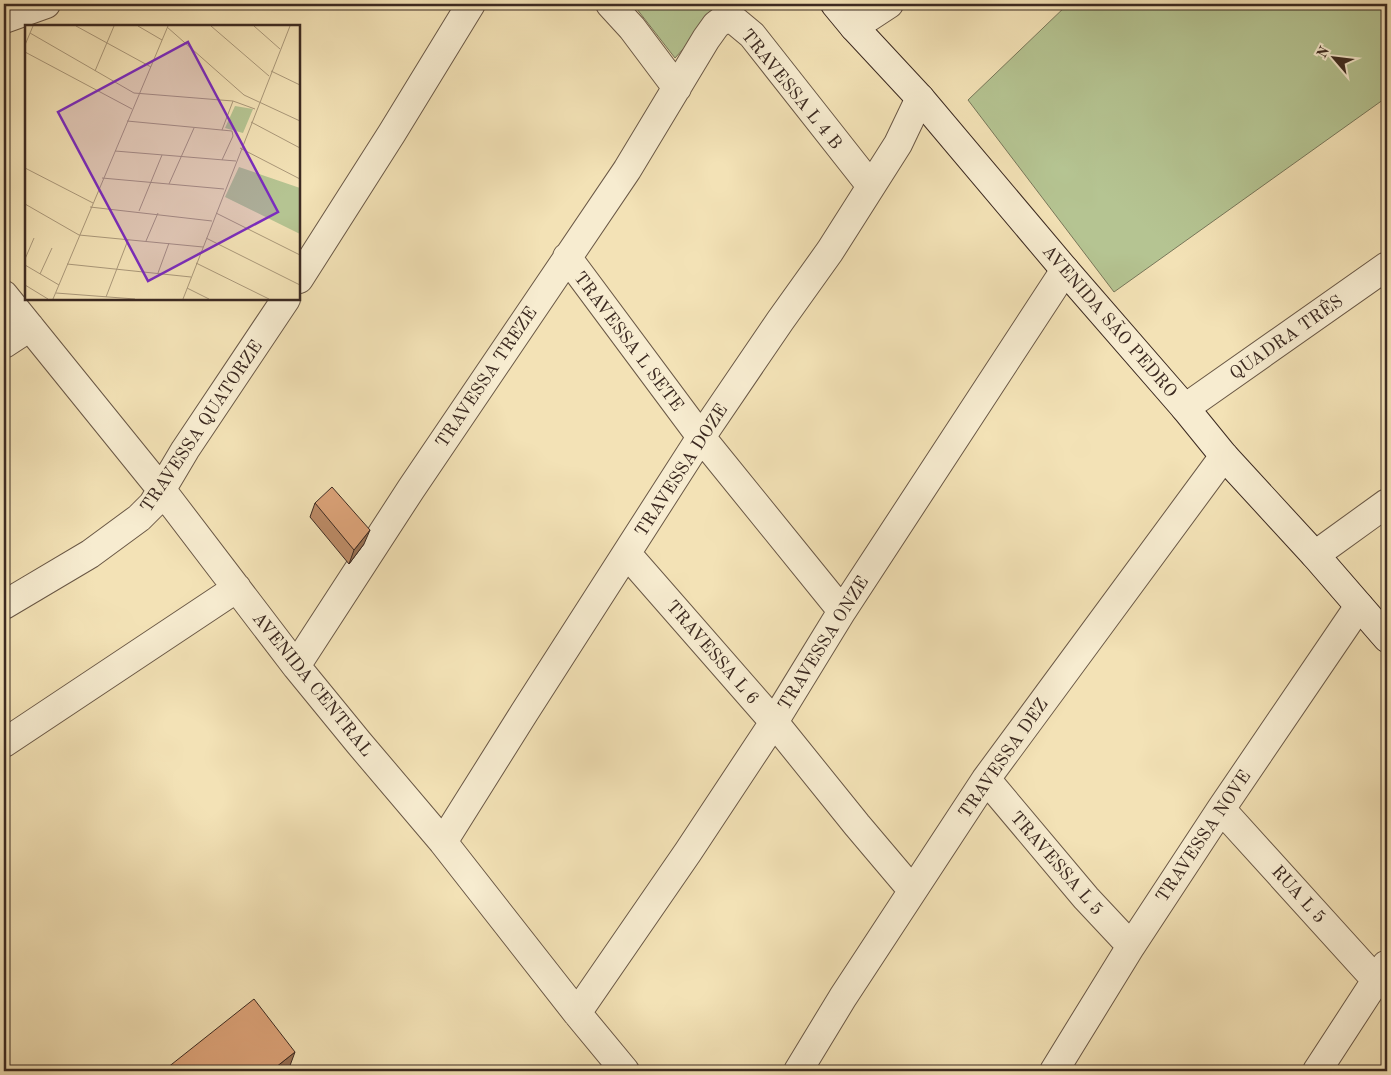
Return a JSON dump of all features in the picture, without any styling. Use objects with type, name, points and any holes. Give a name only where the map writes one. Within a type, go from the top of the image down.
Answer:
[{"type":"street","points":[[4,19],[46,4]]},
{"type":"street","points":[[300,277],[471,4]]},
{"type":"street","points":[[610,4],[632,28],[677,88]]},
{"type":"street","name":"AVENIDA SÃO PEDRO","points":[[835,4],[920,98],[1224,456],[1315,555],[1387,638]]},
{"type":"street","points":[[854,27],[888,4]]},
{"type":"street","name":"TRAVESSA L 4 B","points":[[677,88],[716,25],[724,19],[734,20],[752,35],[870,186]]},
{"type":"street","name":"TRAVESSA TREZE","points":[[296,666],[411,489],[627,170],[677,88]]},
{"type":"street","name":"TRAVESSA DOZE","points":[[443,842],[701,437],[780,320],[830,251],[898,144],[920,98]]},
{"type":"street","name":"TRAVESSA L SETE","points":[[567,257],[701,437],[842,610]]},
{"type":"street","name":"QUADRA TRÊS","points":[[1185,408],[1387,266]]},
{"type":"street","name":"TRAVESSA ONZE","points":[[577,1014],[774,722],[842,610],[1065,270]]},
{"type":"street","name":"AVENIDA CENTRAL","points":[[4,295],[162,489],[296,666],[443,842],[577,1014],[625,1071]]},
{"type":"street","name":"TRAVESSA QUATORZE","points":[[4,605],[90,554],[138,518],[153,504],[185,450],[285,300]]},
{"type":"street","points":[[4,344],[30,327]]},
{"type":"street","name":"TRAVESSA DEZ","points":[[798,1071],[843,997],[986,778],[1224,456]]},
{"type":"street","points":[[1315,555],[1387,503]]},
{"type":"street","name":"TRAVESSA L 6","points":[[627,554],[774,722],[912,890]]},
{"type":"street","points":[[4,743],[237,588]]},
{"type":"street","name":"TRAVESSA NOVE","points":[[1062,1067],[1130,946],[1360,606]]},
{"type":"street","name":"TRAVESSA L 5","points":[[986,778],[1074,884],[1130,946]]},
{"type":"street","name":"RUA L 5","points":[[1221,809],[1382,972]]},
{"type":"street","points":[[1317,1071],[1382,972]]},
{"type":"green space","points":[[633,4],[724,4],[675,58]]},
{"type":"green space","points":[[1068,4],[1387,4],[1387,97],[1114,292],[968,100]]},
{"type":"building","points":[[332,487],[370,530],[354,550],[315,503]]},
{"type":"building","points":[[254,999],[295,1052],[271,1071],[169,1071],[167,1068]]}]
